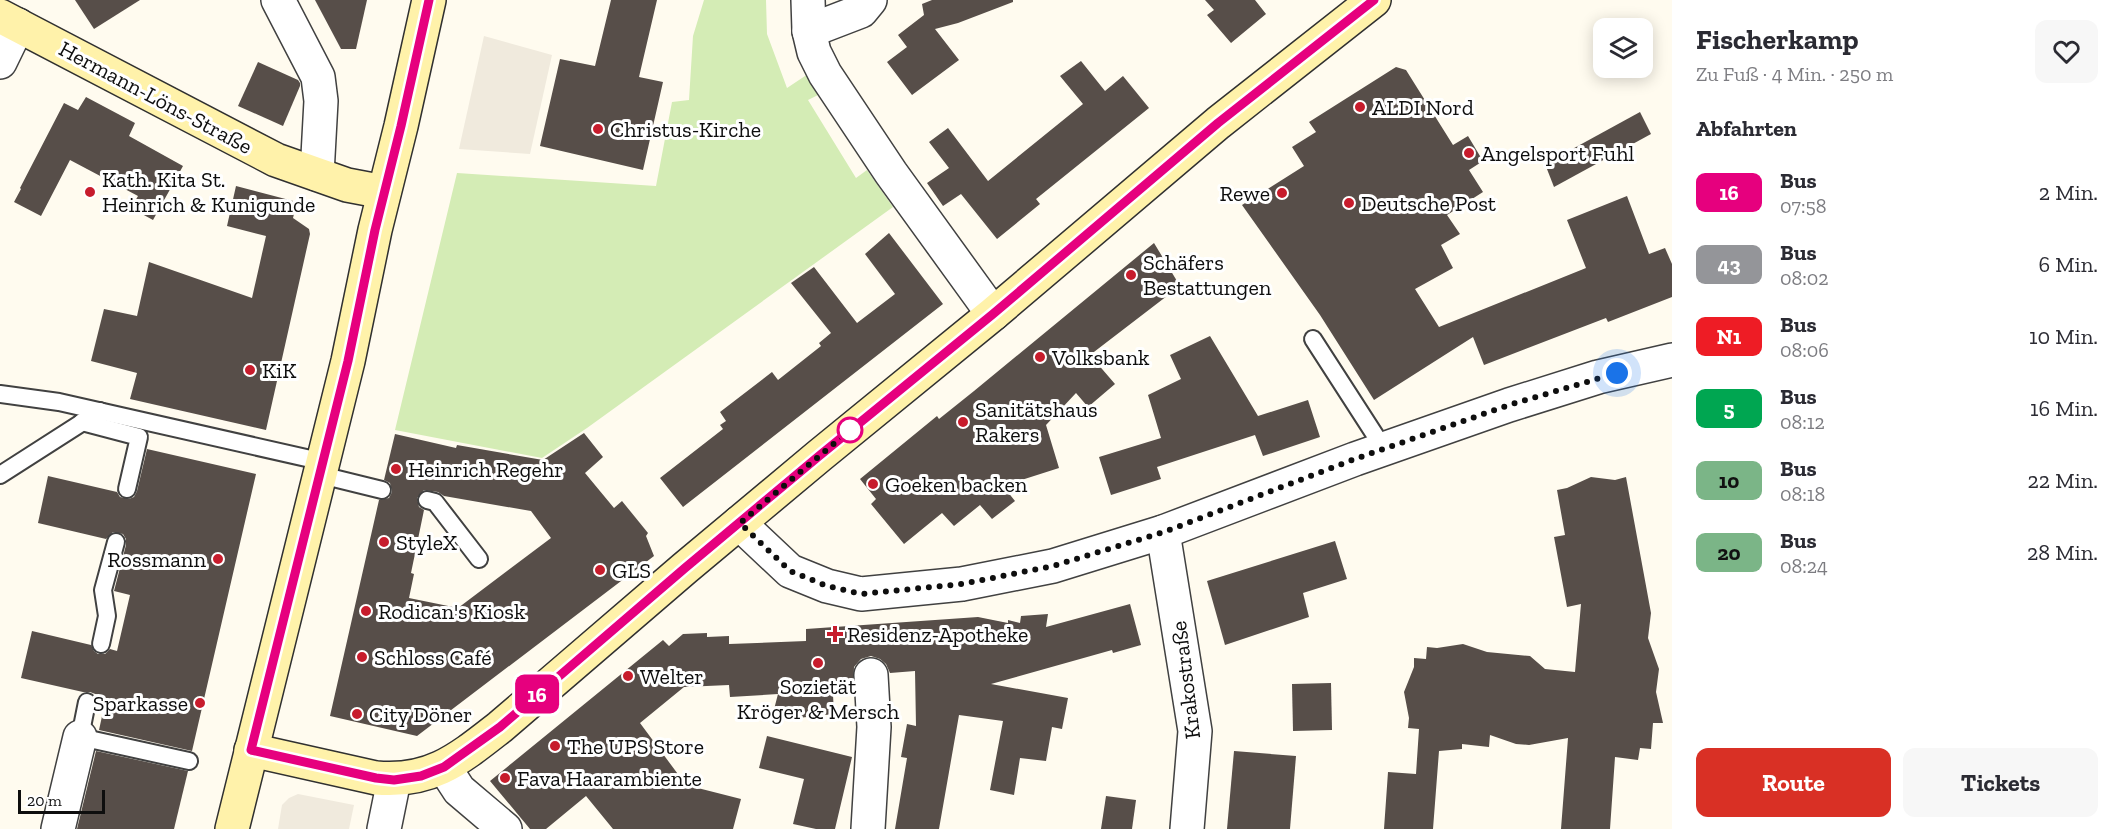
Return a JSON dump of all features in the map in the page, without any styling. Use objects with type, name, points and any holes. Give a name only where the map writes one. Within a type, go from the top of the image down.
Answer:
[{"type":"street","points":[[278,0],[318,77],[321,101],[317,174]]},
{"type":"street","points":[[232,829],[348,361],[384,192],[429,0]]},
{"type":"street","points":[[870,0],[861,11],[808,15],[814,52],[825,74],[891,173],[993,314]]},
{"type":"street","points":[[251,750],[394,780],[421,776],[444,767],[500,727],[1218,123],[1374,0]]},
{"type":"street","points":[[0,62],[9,20]]},
{"type":"street","name":"Hermann-Löns-Straße","points":[[9,20],[276,160],[347,185],[384,192]]},
{"type":"street","points":[[740,523],[790,571],[827,586],[861,594],[961,575],[1053,566],[1164,532],[1384,449],[1509,405],[1598,377],[1672,360]]},
{"type":"street","name":"Krakostraße","points":[[1164,532],[1195,731],[1187,829]]},
{"type":"street","points":[[868,829],[874,727],[871,675]]},
{"type":"street","points":[[58,829],[80,737]]},
{"type":"street","points":[[444,767],[459,790],[505,829]]},
{"type":"street","points":[[384,829],[394,780]]},
{"type":"lane","points":[[1313,339],[1384,449]]},
{"type":"lane","points":[[0,394],[59,402],[100,411],[322,469],[382,490]]},
{"type":"lane","points":[[0,475],[100,411]]},
{"type":"lane","points":[[82,423],[139,436],[127,489]]},
{"type":"lane","points":[[427,500],[435,502],[479,559]]},
{"type":"lane","points":[[101,644],[107,616],[103,590],[116,542]]},
{"type":"lane","points":[[87,702],[80,737],[189,761]]},
{"type":"green space","points":[[704,0],[766,0],[767,34],[787,88],[808,74],[820,94],[808,100],[856,178],[867,170],[893,207],[542,458],[395,430],[457,173],[656,186],[672,102],[689,100],[693,36]]},
{"type":"shaded area","points":[[484,36],[552,55],[530,154],[459,149]]},
{"type":"shaded area","points":[[298,794],[354,805],[349,829],[278,829],[282,805],[289,798]]},
{"type":"building","points":[[75,0],[140,0],[94,29]]},
{"type":"building","points":[[315,0],[367,0],[356,49],[341,49]]},
{"type":"building","name":"Christus-Kirche","points":[[611,0],[657,0],[639,77],[663,82],[643,170],[540,146],[560,59],[595,66]]},
{"type":"building","points":[[932,0],[1013,0],[1013,2],[958,23],[935,29],[959,60],[912,95],[887,62],[907,47],[898,35],[924,15],[922,4]]},
{"type":"building","points":[[1205,0],[1255,0],[1266,14],[1231,43],[1207,15],[1214,10]]},
{"type":"building","points":[[1081,61],[1105,91],[1123,76],[1149,108],[1036,199],[1040,204],[997,239],[961,194],[943,206],[927,183],[949,168],[929,142],[948,128],[988,181],[1083,104],[1060,76]]},
{"type":"building","points":[[258,62],[300,83],[283,126],[238,106]]},
{"type":"building","points":[[1396,67],[1406,70],[1453,145],[1468,136],[1483,161],[1469,170],[1483,192],[1447,215],[1460,234],[1441,245],[1453,268],[1415,289],[1439,327],[1586,268],[1567,220],[1627,196],[1649,254],[1665,248],[1672,264],[1672,297],[1608,322],[1606,318],[1484,365],[1473,337],[1374,400],[1320,315],[1242,205],[1304,166],[1292,147],[1316,132],[1309,122]]},
{"type":"building","points":[[86,97],[135,123],[129,136],[183,166],[153,220],[131,208],[138,196],[70,160],[41,216],[14,202],[64,103],[78,110]]},
{"type":"building","points":[[1640,112],[1651,134],[1554,187],[1545,164]]},
{"type":"building","points":[[236,186],[297,202],[293,218],[309,229],[310,234],[266,430],[130,399],[137,373],[91,361],[104,309],[137,316],[149,262],[252,298],[266,236],[227,226]]},
{"type":"building","points":[[889,233],[943,304],[683,507],[660,478],[723,429],[720,425],[726,421],[720,412],[772,372],[778,380],[821,346],[819,343],[831,333],[791,283],[814,267],[857,323],[895,294],[865,254]]},
{"type":"building","points":[[1154,243],[1180,286],[1090,355],[1115,384],[1088,407],[1076,393],[1046,425],[1059,468],[1003,486],[1015,501],[992,519],[980,505],[954,526],[942,513],[904,544],[871,504],[876,499],[860,479],[937,416],[939,419],[974,391]]},
{"type":"building","points":[[1210,336],[1258,416],[1308,400],[1320,437],[1263,456],[1255,435],[1157,467],[1161,479],[1111,495],[1099,457],[1161,438],[1148,395],[1181,379],[1170,355]]},
{"type":"building","points":[[584,433],[603,457],[585,473],[614,508],[622,501],[648,533],[646,536],[654,556],[417,736],[330,716],[379,500],[389,498],[392,492],[390,483],[384,480],[395,434],[456,448],[457,445],[543,460]],"holes":[[[424,490],[438,492],[444,496],[531,511],[551,538],[458,608],[409,598],[414,574],[411,573],[424,510],[419,507],[417,498]]]},
{"type":"building","points":[[147,449],[256,474],[192,751],[99,730],[106,698],[90,692],[21,678],[32,631],[91,645],[98,654],[105,654],[110,649],[117,651],[130,595],[114,591],[126,545],[123,534],[113,532],[106,539],[38,523],[48,476],[117,492],[120,497],[129,499],[134,497],[137,491]]},
{"type":"building","points":[[1591,477],[1615,480],[1626,477],[1651,613],[1648,638],[1659,669],[1656,692],[1663,723],[1653,723],[1651,749],[1640,748],[1638,760],[1615,757],[1610,829],[1561,829],[1568,738],[1529,745],[1516,744],[1490,735],[1489,747],[1462,744],[1462,749],[1439,751],[1433,829],[1384,829],[1388,772],[1416,774],[1419,729],[1408,728],[1409,718],[1404,692],[1414,667],[1414,658],[1426,659],[1427,647],[1437,648],[1463,644],[1487,652],[1530,656],[1545,669],[1575,672],[1581,604],[1567,607],[1554,537],[1565,535],[1557,490]]},
{"type":"building","points":[[1335,541],[1347,579],[1303,593],[1309,617],[1225,645],[1207,581]]},
{"type":"building","points":[[1130,604],[1141,645],[1113,653],[1112,650],[991,684],[1068,698],[1062,729],[1052,727],[1046,761],[1020,758],[1014,795],[990,790],[1003,721],[959,715],[939,829],[895,829],[907,758],[901,757],[907,724],[916,726],[915,671],[890,673],[886,664],[871,656],[861,659],[854,667],[853,693],[833,695],[834,714],[771,721],[778,694],[730,697],[729,685],[684,687],[640,723],[686,785],[741,799],[733,829],[613,829],[586,796],[546,829],[530,829],[490,781],[663,640],[669,646],[683,634],[707,633],[707,637],[729,636],[729,644],[806,641],[806,629],[978,617],[1020,623],[1021,616],[1048,614],[1046,627]]},
{"type":"building","points":[[1331,683],[1332,730],[1293,731],[1292,684]]},
{"type":"building","points":[[767,736],[852,757],[835,829],[816,829],[793,824],[804,779],[759,768]]},
{"type":"building","points":[[96,751],[188,771],[174,829],[77,829]]},
{"type":"building","points":[[1234,751],[1296,756],[1290,829],[1227,829]]},
{"type":"building","points":[[1106,796],[1136,800],[1132,829],[1101,829]]},
{"type":"bus line","name":"16","points":[[429,0],[321,476],[251,750],[394,780],[421,776],[444,767],[500,727],[685,568],[993,314],[1218,123],[1374,0]]},
{"type":"place","name":"ALDI Nord","points":[[1360,107]]},
{"type":"place","name":"Christus-Kirche","points":[[598,129]]},
{"type":"place","name":"Angelsport Fuhl","points":[[1469,153]]},
{"type":"place","name":"Kath. Kita St. Heinrich & Kunigunde","points":[[90,192]]},
{"type":"place","name":"Rewe","points":[[1282,193]]},
{"type":"place","name":"Deutsche Post","points":[[1349,203]]},
{"type":"place","name":"Schäfers Bestattungen","points":[[1131,275]]},
{"type":"place","name":"Volksbank","points":[[1040,357]]},
{"type":"place","name":"KiK","points":[[250,370]]},
{"type":"place","name":"Sanitätshaus Rakers","points":[[963,422]]},
{"type":"place","name":"Heinrich Regehr","points":[[396,469]]},
{"type":"place","name":"Goeken backen","points":[[873,484]]},
{"type":"place","name":"StyleX","points":[[384,542]]},
{"type":"place","name":"Rossmann","points":[[218,559]]},
{"type":"place","name":"GLS","points":[[600,570]]},
{"type":"place","name":"Rodican's Kiosk","points":[[366,611]]},
{"type":"place","name":"Residenz-Apotheke","points":[[835,634]]},
{"type":"place","name":"Schloss Café","points":[[362,657]]},
{"type":"place","name":"Sozietät Kröger & Mersch","points":[[818,663]]},
{"type":"place","name":"Welter","points":[[628,676]]},
{"type":"place","name":"Sparkasse","points":[[200,703]]},
{"type":"place","name":"City Döner","points":[[357,714]]},
{"type":"place","name":"The UPS Store","points":[[555,746]]},
{"type":"place","name":"Fava Haarambiente","points":[[505,778]]},
{"type":"route","points":[[850,430],[740,523],[790,571],[827,586],[861,594],[896,592],[962,584],[1053,566],[1164,532],[1355,459],[1509,405],[1617,373]]}]
